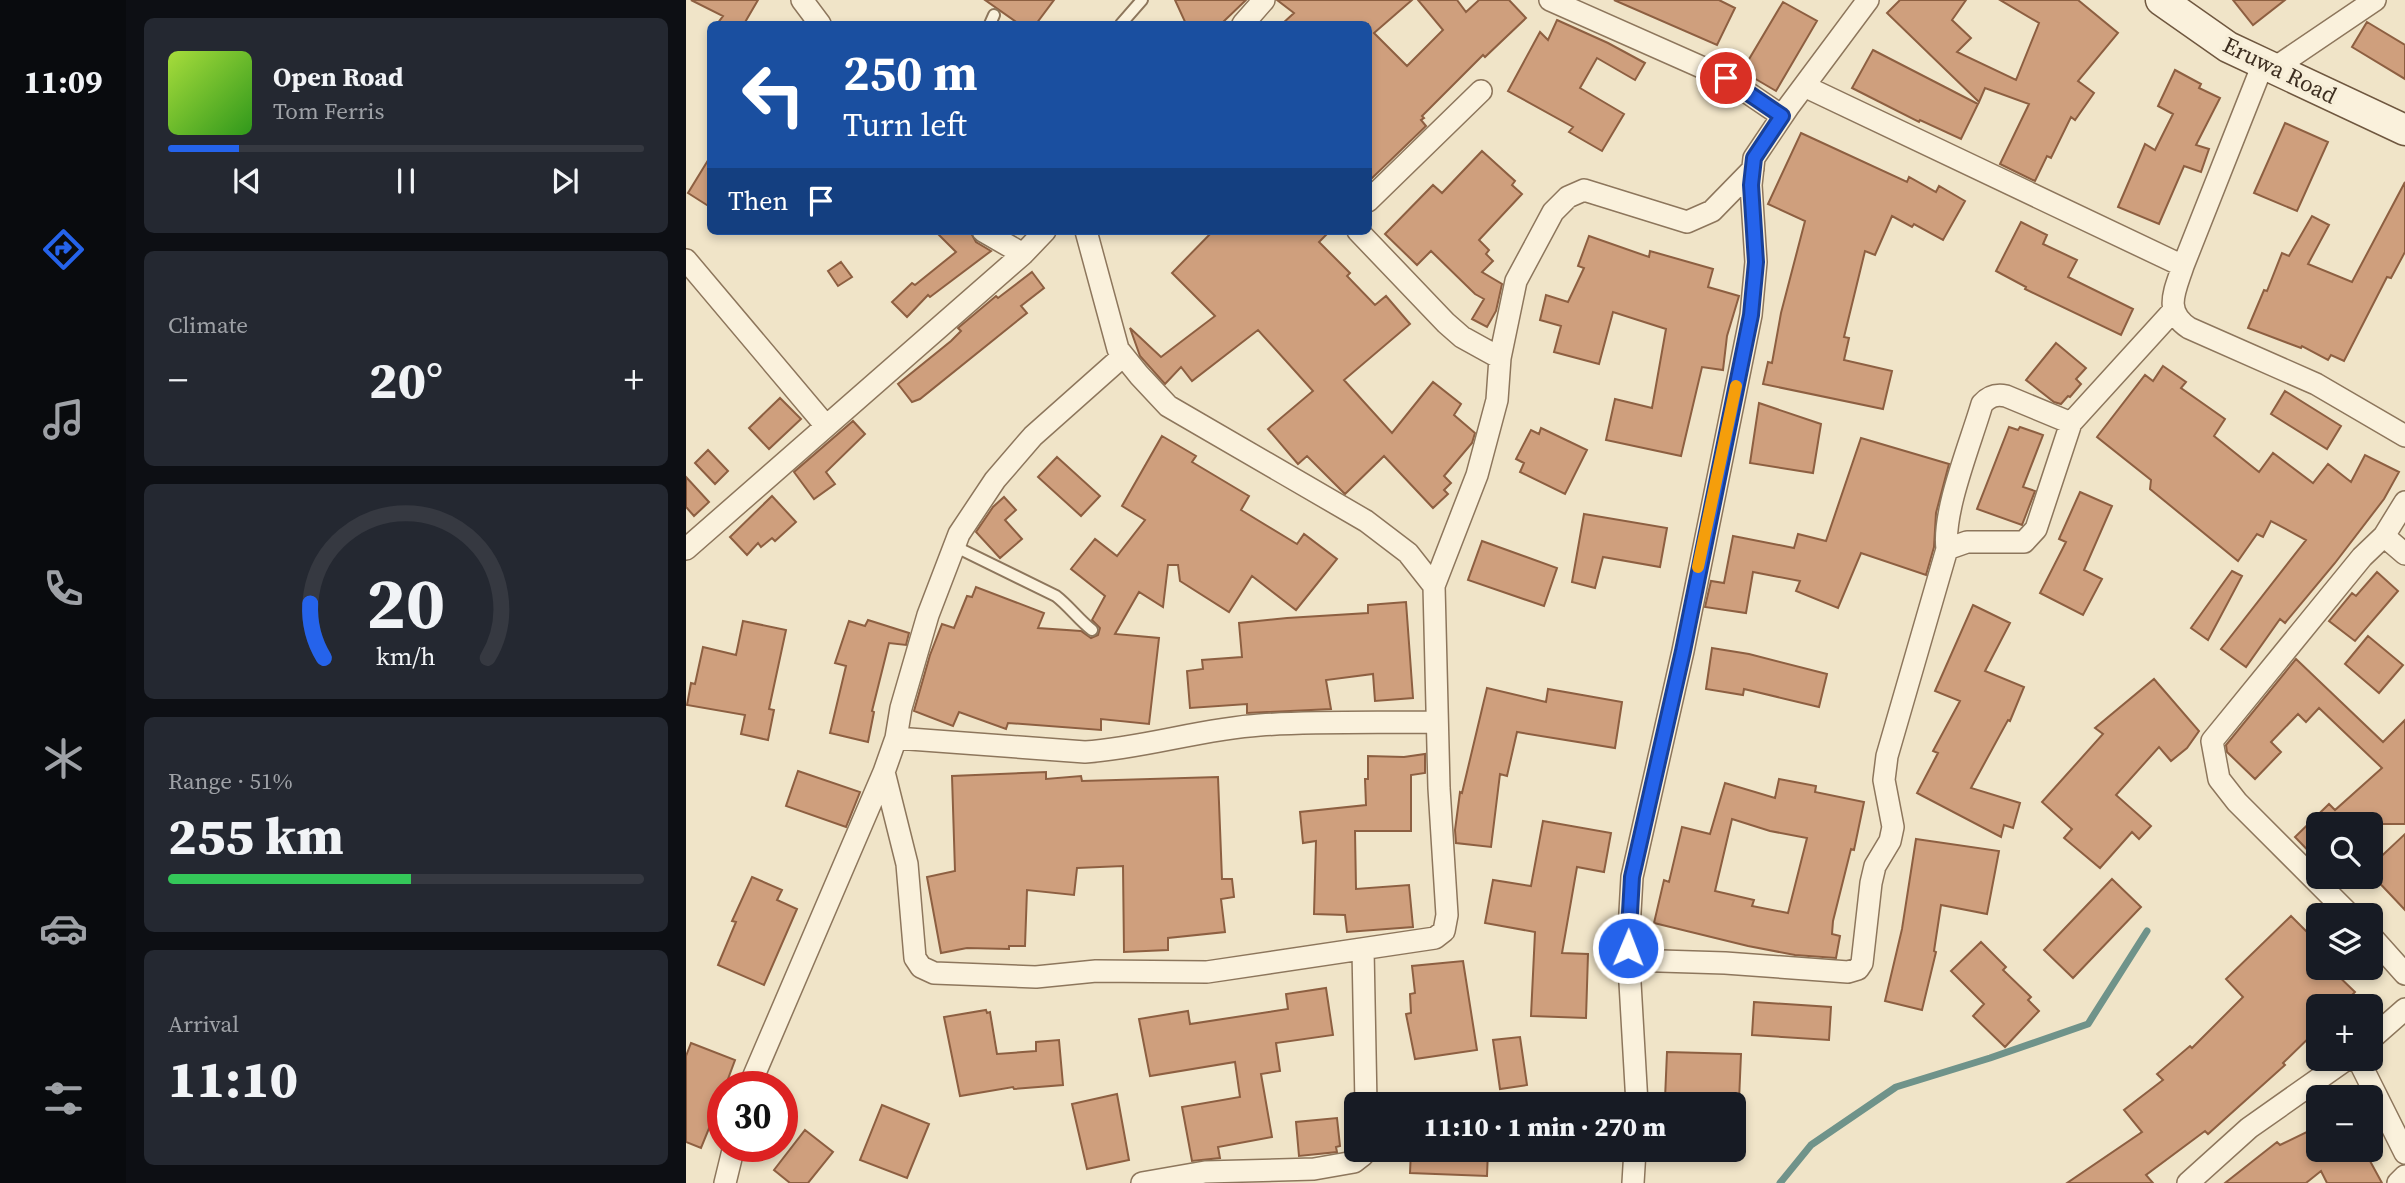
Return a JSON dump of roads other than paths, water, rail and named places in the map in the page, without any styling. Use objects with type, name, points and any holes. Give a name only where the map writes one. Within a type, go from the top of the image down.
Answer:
[{"type":"main road","name":"Eruwa Road","points":[[2161,0],[2228,47],[2405,130]]},
{"type":"street","points":[[802,0],[818,21]]},
{"type":"street","points":[[1246,21],[1264,0]]},
{"type":"street","points":[[1550,0],[1726,78],[1782,116]]},
{"type":"street","points":[[1636,1092],[1628,960],[1632,877],[1683,651],[1751,315],[1756,262],[1751,185],[1754,158],[1868,0]]},
{"type":"street","points":[[2375,0],[2268,67],[2183,266],[2173,297],[2177,321],[2316,384],[2405,436]]},
{"type":"street","points":[[1804,86],[2183,266]]},
{"type":"street","points":[[1372,197],[1480,91]]},
{"type":"street","points":[[884,772],[906,864],[915,958],[921,967],[934,973],[1036,977],[1096,971],[1207,971],[1435,938],[1444,931],[1447,915],[1437,722],[1434,586],[1477,474],[1497,400],[1500,358],[1516,281],[1553,212],[1568,197],[1584,190],[1687,222],[1712,211],[1753,169]]},
{"type":"street","points":[[990,235],[1023,254]]},
{"type":"street","points":[[689,542],[826,426],[1023,254],[1041,235]]},
{"type":"street","points":[[1087,235],[1118,349],[1168,406],[1366,521],[1408,553],[1434,586]]},
{"type":"street","points":[[1362,235],[1446,323],[1462,337],[1500,358]]},
{"type":"street","points":[[686,260],[826,426]]},
{"type":"street","points":[[1947,550],[1967,542],[2024,541],[2036,529],[2071,423],[2174,311]]},
{"type":"street","points":[[756,1071],[897,738],[901,708],[924,629],[959,534],[995,480],[1033,436],[1123,356]]},
{"type":"street","points":[[1628,960],[1725,963],[1848,972],[1858,969],[1862,963],[1875,866],[1890,841],[1892,827],[1884,780],[1887,756],[1947,550],[1945,535],[1949,513],[1982,404],[1986,399],[1997,395],[2006,396],[2071,423]]},
{"type":"street","points":[[2338,903],[2237,802],[2220,779],[2212,741],[2362,557],[2384,536],[2405,502]]},
{"type":"street","points":[[2384,536],[2405,554]]},
{"type":"street","points":[[897,738],[1085,752],[1115,750],[1198,732],[1260,725],[1437,722]]},
{"type":"street","points":[[1363,949],[1366,1092]]},
{"type":"street","points":[[2383,949],[2405,974]]},
{"type":"street","points":[[2383,1028],[2405,1009]]},
{"type":"street","points":[[2188,1183],[2249,1128],[2330,1071]]},
{"type":"street","points":[[2364,1071],[2405,1153]]},
{"type":"street","points":[[725,1183],[730,1162]]},
{"type":"street","points":[[1142,1183],[1205,1172],[1314,1169],[1355,1162]]},
{"type":"street","points":[[1633,1183],[1634,1162]]},
{"type":"street","points":[[2398,1183],[2405,1176]]},
{"type":"lane","points":[[1124,21],[1142,0]]},
{"type":"lane","points":[[954,546],[1056,596],[1092,630]]},
{"type":"waterway","points":[[1780,1183],[1811,1145],[1896,1087],[2088,1024],[2147,931]]}]
